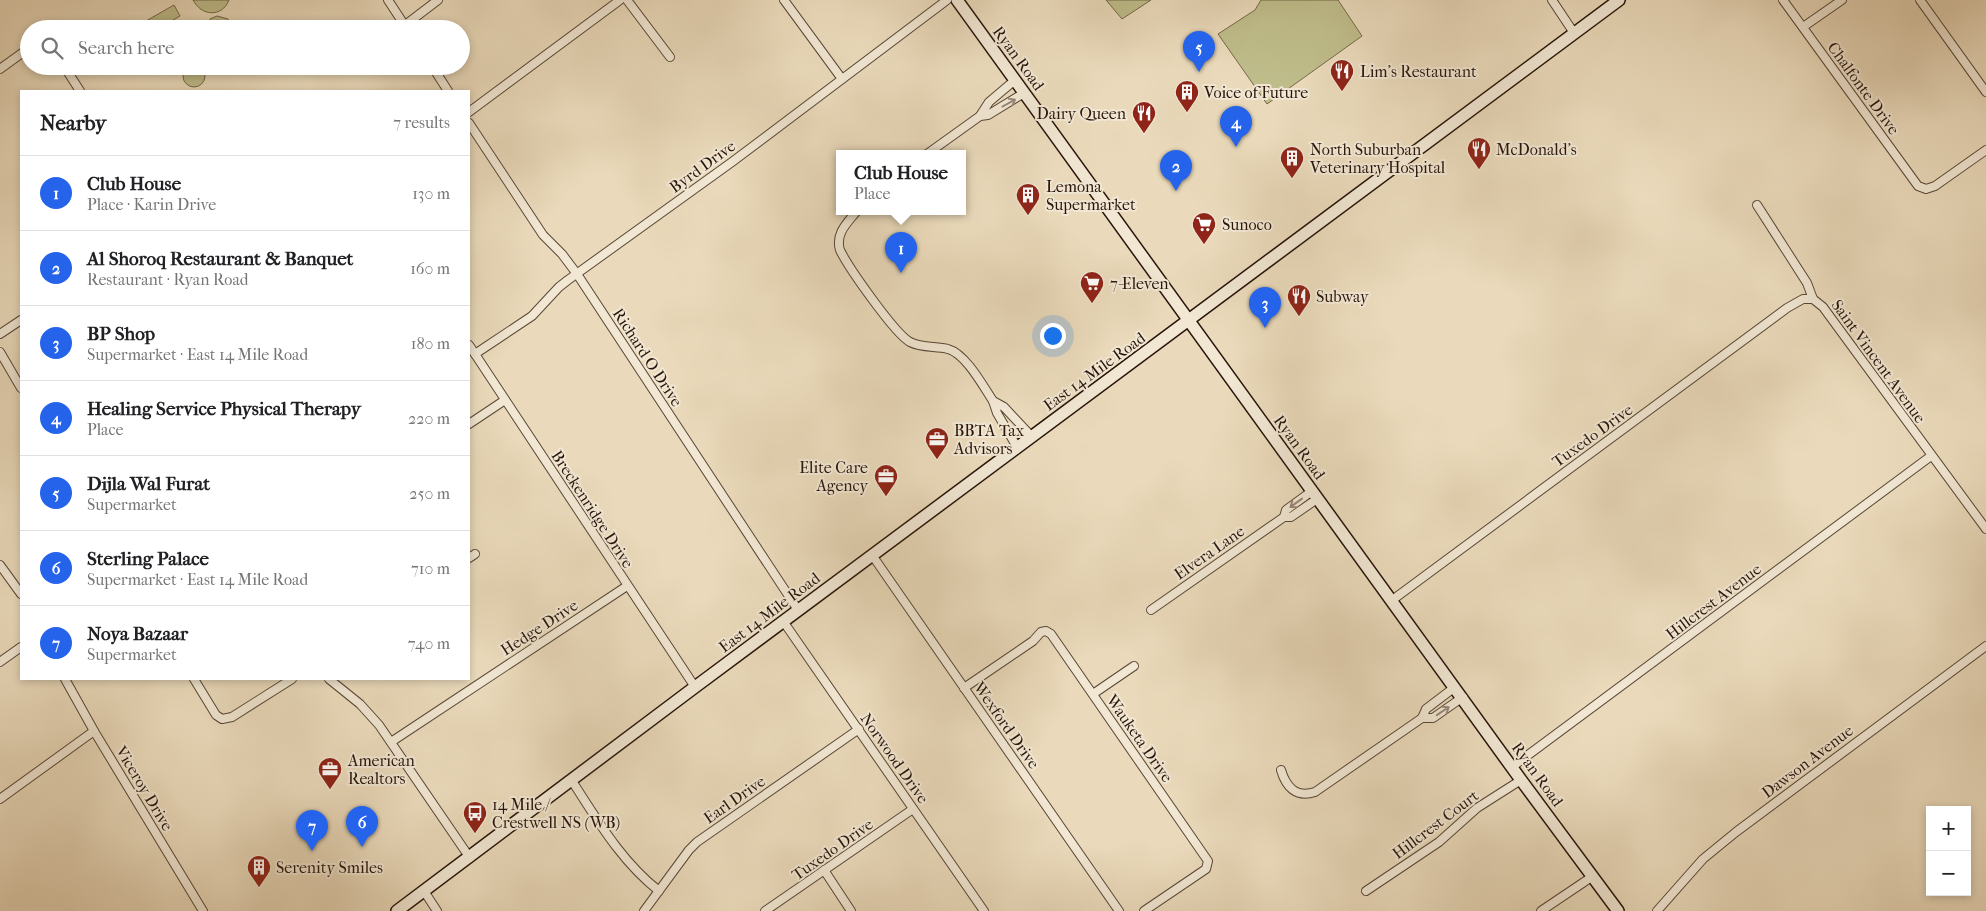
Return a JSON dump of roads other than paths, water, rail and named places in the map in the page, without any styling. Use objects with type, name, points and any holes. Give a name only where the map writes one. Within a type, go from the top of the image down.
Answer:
[{"type":"main road","name":"Ryan Road","points":[[957,0],[1314,495],[1618,911]]},
{"type":"main road","name":"East 14 Mile Road","points":[[397,911],[783,621],[1189,321],[1618,0]]},
{"type":"street","points":[[388,0],[399,20]]},
{"type":"street","points":[[414,20],[438,0]]},
{"type":"street","points":[[470,111],[620,0]]},
{"type":"street","points":[[627,0],[670,57]]},
{"type":"street","points":[[784,0],[842,79]]},
{"type":"street","name":"Byrd Drive","points":[[475,354],[532,316],[559,287],[732,162],[947,0]]},
{"type":"street","points":[[1552,0],[1574,33]]},
{"type":"street","name":"Chalfonte Drive","points":[[1783,0],[1918,186],[1926,189],[1934,186],[1986,150]]},
{"type":"street","points":[[1803,27],[1842,0]]},
{"type":"street","points":[[1920,0],[1986,92]]},
{"type":"street","points":[[0,69],[20,55]]},
{"type":"street","points":[[70,75],[79,90]]},
{"type":"street","points":[[438,75],[447,90]]},
{"type":"street","points":[[933,150],[980,116],[989,102],[1015,80]]},
{"type":"street","points":[[980,116],[988,115],[1024,93]]},
{"type":"street","name":"Richard O Drive","points":[[470,124],[543,235],[562,254],[577,274],[798,610]]},
{"type":"street","name":"Saint Vincent Avenue","points":[[1757,205],[1807,283],[1813,298],[1823,307],[1986,529]]},
{"type":"street","points":[[854,215],[839,236],[840,250],[886,317],[899,333],[910,342],[949,350],[959,355],[994,401],[1004,407],[1032,437]]},
{"type":"street","name":"Tuxedo Drive","points":[[1391,601],[1787,308],[1803,299],[1813,298]]},
{"type":"street","points":[[0,334],[20,321]]},
{"type":"street","name":"Breckenridge Drive","points":[[470,346],[695,687]]},
{"type":"street","points":[[0,352],[20,386]]},
{"type":"street","points":[[470,423],[505,400]]},
{"type":"street","points":[[994,401],[997,413],[1017,447]]},
{"type":"street","name":"Hillcrest Avenue","points":[[1512,767],[1931,456]]},
{"type":"street","name":"Elvera Lane","points":[[1151,610],[1284,517],[1291,517],[1314,495]]},
{"type":"street","name":"Wexford Drive","points":[[872,555],[1119,911]]},
{"type":"street","points":[[0,565],[20,593]]},
{"type":"street","name":"Hedge Drive","points":[[391,742],[627,586]]},
{"type":"street","name":"Norwood Drive","points":[[783,621],[984,911]]},
{"type":"street","name":"Wauketa Drive","points":[[964,688],[1043,631],[1051,634],[1204,855],[1208,865],[1206,869],[1144,911]]},
{"type":"street","name":"Dawson Avenue","points":[[1656,911],[1704,859],[1722,843],[1986,646]]},
{"type":"street","points":[[0,662],[20,648]]},
{"type":"street","points":[[1093,694],[1134,666]]},
{"type":"street","name":"Viceroy Drive","points":[[66,680],[94,731],[203,911]]},
{"type":"street","points":[[195,680],[216,715],[222,719],[232,717],[290,680]]},
{"type":"street","points":[[330,680],[360,704],[391,742],[470,858]]},
{"type":"street","points":[[1281,770],[1291,789],[1299,794],[1306,795],[1314,792],[1422,718],[1426,708],[1455,687]]},
{"type":"street","points":[[1422,718],[1433,718],[1463,697]]},
{"type":"street","name":"Earl Drive","points":[[644,911],[689,850],[698,842],[858,730]]},
{"type":"street","points":[[0,799],[94,731]]},
{"type":"street","name":"Hillcrest Court","points":[[1366,891],[1439,842],[1477,808],[1521,780]]},
{"type":"street","points":[[572,781],[625,860],[639,875],[659,891]]},
{"type":"street","name":"Tuxedo Drive","points":[[765,911],[913,809]]},
{"type":"street","points":[[824,870],[851,911]]},
{"type":"street","points":[[1541,911],[1593,876]]},
{"type":"street","points":[[424,891],[437,911]]},
{"type":"place","name":"Dijla Wal Furat","points":[[1199,72]]},
{"type":"place","name":"Lim's Restaurant","points":[[1342,92]]},
{"type":"place","name":"Voice of Future","points":[[1187,113]]},
{"type":"place","name":"Dairy Queen","points":[[1144,134]]},
{"type":"place","name":"Healing Service Physical Therapy","points":[[1236,147]]},
{"type":"place","name":"McDonald's","points":[[1479,170]]},
{"type":"place","name":"North Suburban Veterinary Hospital","points":[[1292,179]]},
{"type":"place","name":"Al Shoroq Restaurant & Banquet","points":[[1176,191]]},
{"type":"place","name":"Lemona Supermarket","points":[[1028,216]]},
{"type":"place","name":"Sunoco","points":[[1204,245]]},
{"type":"place","name":"Club House","points":[[901,273]]},
{"type":"place","name":"7-Eleven","points":[[1092,304]]},
{"type":"place","name":"Subway","points":[[1299,317]]},
{"type":"place","name":"BP Shop","points":[[1265,328]]},
{"type":"place","name":"BBTA Tax Advisors","points":[[937,460]]},
{"type":"place","name":"Elite Care Agency","points":[[886,497]]},
{"type":"place","name":"American Realtors","points":[[330,790]]},
{"type":"place","name":"14 Mile / Crestwell NS (WB)","points":[[475,834]]},
{"type":"place","name":"Sterling Palace","points":[[362,847]]},
{"type":"place","name":"Noya Bazaar","points":[[312,851]]},
{"type":"place","name":"Serenity Smiles","points":[[259,888]]}]
